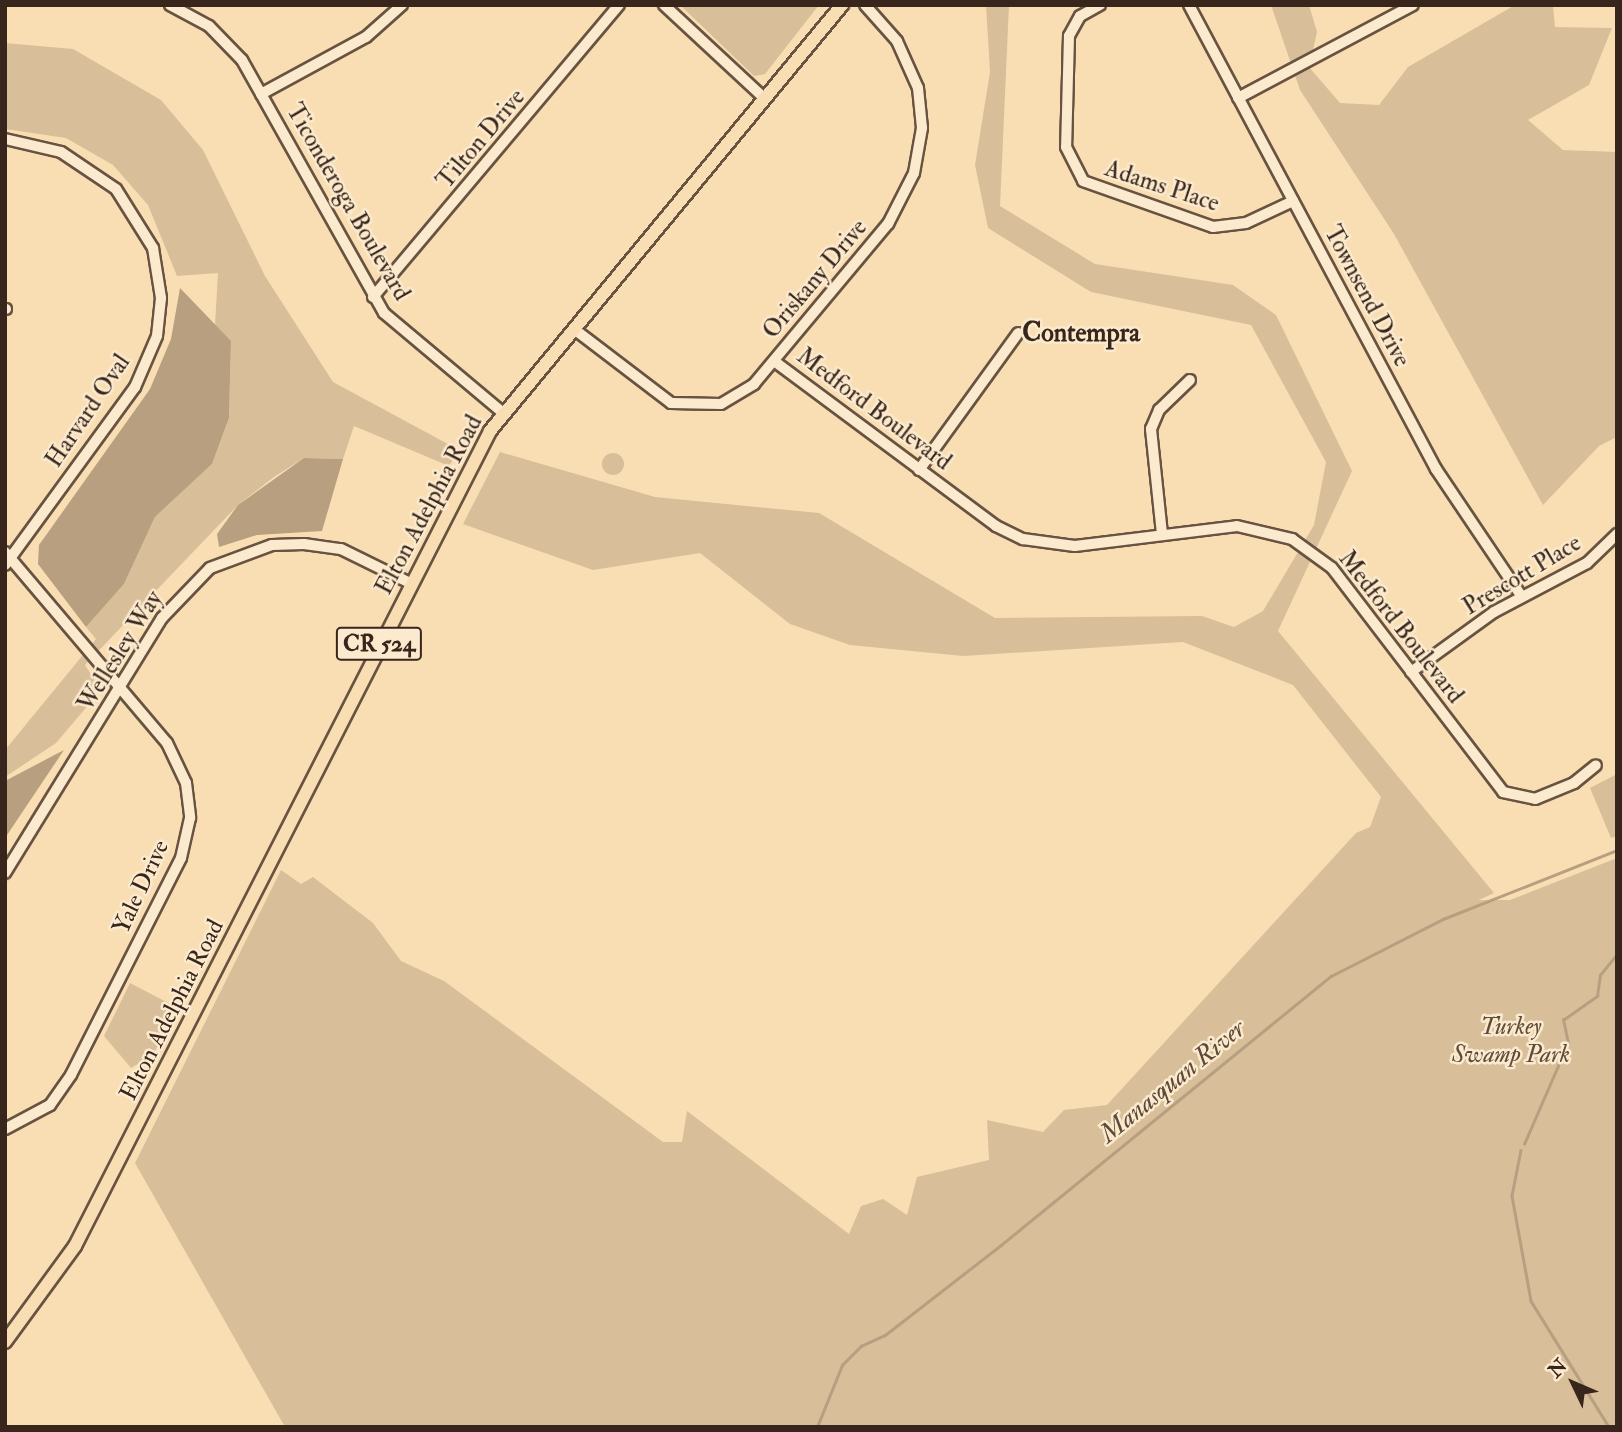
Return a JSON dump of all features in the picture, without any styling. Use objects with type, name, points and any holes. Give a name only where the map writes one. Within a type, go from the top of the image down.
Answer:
[{"type":"main road","name":"Elton Adelphia Road","points":[[5,1342],[53,1283],[80,1236],[410,583],[503,413],[842,5]]},
{"type":"street","name":"Ticonderoga Boulevard","points":[[170,5],[222,36],[261,94],[373,297],[404,332],[503,413]]},
{"type":"street","points":[[261,94],[366,37],[402,5]]},
{"type":"street","name":"Tilton Drive","points":[[373,297],[619,5]]},
{"type":"street","points":[[664,5],[764,98]]},
{"type":"street","name":"Oriskany Drive","points":[[574,329],[650,392],[689,407],[739,397],[774,361],[893,216],[920,152],[914,76],[897,41],[865,5]]},
{"type":"street","name":"Adams Place","points":[[1100,5],[1080,16],[1069,36],[1066,147],[1083,181],[1213,228],[1246,223],[1293,201]]},
{"type":"street","name":"Townsend Drive","points":[[1189,5],[1436,469],[1522,597]]},
{"type":"street","points":[[1238,98],[1413,5]]},
{"type":"street","name":"Harvard Oval","points":[[5,139],[61,152],[116,189],[146,233],[161,298],[157,336],[135,387],[7,558]]},
{"type":"street","points":[[919,470],[1018,333]]},
{"type":"street","name":"Medford Boulevard","points":[[774,361],[996,526],[1033,542],[1074,546],[1163,534],[1250,527],[1310,549],[1513,797],[1553,792],[1596,765]]},
{"type":"street","points":[[1163,534],[1151,429],[1159,410],[1190,380]]},
{"type":"street","name":"Prescott Place","points":[[1411,673],[1522,597],[1587,562],[1617,534]]},
{"type":"street","name":"Wellesley Way","points":[[5,873],[190,584],[234,556],[272,545],[341,549],[410,583]]},
{"type":"street","name":"Yale Drive","points":[[5,1129],[50,1105],[71,1075],[187,839],[189,799],[178,763],[121,688],[7,558]]},
{"type":"green space","points":[[680,5],[819,5],[765,74],[754,76]]},
{"type":"green space","name":"Turkey Swamp Park","points":[[986,5],[1009,5],[1000,206],[1095,264],[1233,285],[1276,315],[1352,471],[1278,631],[1494,893],[1479,900],[1510,900],[1617,858],[1617,1427],[285,1427],[135,1163],[281,870],[301,884],[313,877],[373,923],[401,961],[444,981],[663,1142],[682,1142],[687,1111],[849,1234],[861,1206],[883,1199],[907,1215],[917,1177],[989,1160],[987,1120],[1043,1132],[1064,1110],[1107,1105],[1356,833],[1370,827],[1381,797],[1293,685],[1183,642],[963,656],[850,645],[790,624],[700,553],[593,570],[463,524],[500,452],[655,497],[819,513],[995,618],[1202,616],[1234,627],[1263,611],[1314,525],[1326,462],[1251,325],[1091,292],[988,228],[975,165],[990,72]]},
{"type":"green space","points":[[1271,5],[1309,5],[1317,32],[1309,67],[1340,103],[1379,105],[1408,67],[1515,5],[1553,5],[1555,27],[1612,28],[1589,85],[1528,120],[1563,150],[1617,152],[1617,437],[1599,446],[1543,505],[1394,234],[1300,90]]},
{"type":"green space","points":[[5,43],[73,49],[161,100],[203,150],[265,276],[333,382],[459,450],[449,466],[354,426],[343,459],[304,458],[274,477],[238,505],[85,665],[101,690],[56,743],[5,777],[5,750],[96,639],[86,627],[124,584],[155,517],[212,464],[229,418],[231,342],[215,325],[218,273],[177,276],[148,205],[113,165],[66,138],[5,129]]},
{"type":"green space","points":[[613,453],[621,456],[624,464],[621,472],[613,475],[605,472],[602,464],[605,456]]},
{"type":"green space","points":[[1617,774],[1617,836],[1611,838],[1590,788]]},
{"type":"green space","points":[[130,983],[178,1008],[153,1055],[131,1068],[104,1036]]},
{"type":"shaded area","points":[[180,288],[231,341],[229,418],[212,464],[155,517],[124,584],[86,627],[38,564],[39,545],[150,389],[171,339]]},
{"type":"shaded area","points":[[304,458],[343,459],[322,531],[257,535],[219,547],[217,534],[238,505]]},
{"type":"shaded area","points":[[64,750],[5,838],[5,781]]},
{"type":"waterway","name":"Manasquan River","points":[[817,1427],[842,1365],[861,1346],[885,1335],[1001,1245],[1331,976],[1443,919],[1617,850]]},
{"type":"waterway","points":[[1524,1144],[1568,1043],[1563,1020],[1597,996],[1600,975],[1617,954]]},
{"type":"waterway","points":[[1521,1150],[1512,1196],[1531,1301],[1609,1427]]},
{"type":"district","name":"Contempra","points":[[1081,334]]}]
